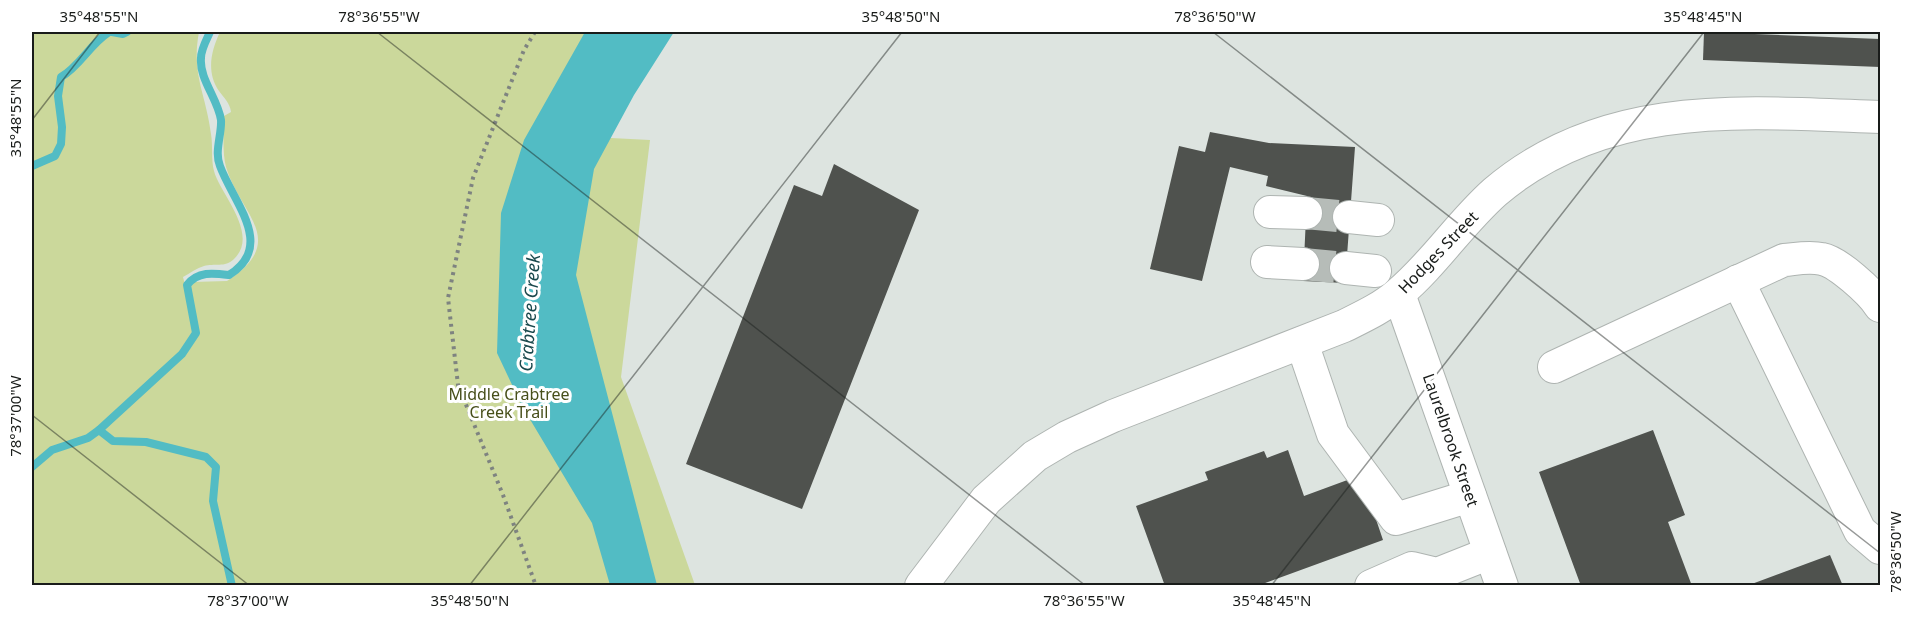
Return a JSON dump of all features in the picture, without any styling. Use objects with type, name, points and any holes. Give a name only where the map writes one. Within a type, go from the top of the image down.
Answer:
[{"type":"street","name":"Hodges Street","points":[[921,585],[986,500],[1035,456],[1067,437],[1113,416],[1302,343],[1371,312],[1398,294],[1495,193],[1551,152],[1591,135],[1645,121],[1686,116],[1799,114],[1881,117]]},
{"type":"street","points":[[1270,212],[1306,213]]},
{"type":"street","points":[[1554,367],[1784,260],[1824,259],[1842,270],[1881,306]]},
{"type":"street","points":[[1267,262],[1303,264]]},
{"type":"street","points":[[1738,281],[1860,531],[1881,548]]},
{"type":"street","name":"Laurelbrook Street","points":[[1398,294],[1502,585]]},
{"type":"street","points":[[1302,343],[1333,434],[1396,519],[1470,496]]},
{"type":"street","points":[[1371,585],[1412,568],[1437,574],[1490,553]]},
{"type":"path","points":[[535,32],[524,50],[473,178],[448,298],[458,386],[503,495],[536,585]]},
{"type":"green space","name":"Middle Crabtree Creek Trail","points":[[32,32],[199,32],[198,72],[209,120],[213,167],[236,214],[243,238],[241,249],[231,262],[204,266],[183,277],[186,289],[192,282],[227,281],[246,266],[255,253],[258,240],[249,213],[226,167],[224,116],[231,112],[228,103],[215,84],[211,69],[212,54],[220,32],[636,32],[572,136],[650,140],[621,377],[695,585],[32,585]]},
{"type":"water","name":"Crabtree Creek","points":[[585,32],[674,32],[634,95],[594,169],[576,275],[657,585],[610,585],[592,523],[522,406],[497,353],[501,213],[524,140]]},
{"type":"building","points":[[1704,32],[1880,39],[1880,67],[1703,60]]},
{"type":"building","points":[[1210,132],[1269,143],[1355,147],[1345,283],[1303,281],[1307,196],[1266,186],[1268,176],[1230,167],[1202,281],[1150,269],[1179,146],[1205,152]]},
{"type":"building","points":[[834,164],[919,210],[802,509],[686,464],[794,185],[822,196]]},
{"type":"building","points":[[1653,430],[1685,515],[1668,522],[1692,586],[1581,586],[1539,472]]},
{"type":"building","points":[[1288,450],[1304,496],[1361,475],[1383,540],[1257,586],[1165,586],[1136,506],[1208,480],[1205,472],[1264,451],[1267,458]]},
{"type":"building","points":[[1830,555],[1843,586],[1749,586],[1749,585]]},
{"type":"waterway","points":[[32,166],[55,156],[61,144],[62,127],[58,96],[61,77],[109,32]]},
{"type":"waterway","points":[[112,32],[123,34],[127,32]]},
{"type":"waterway","points":[[99,430],[182,354],[196,333],[187,285],[191,280],[201,275],[229,275],[243,263],[249,251],[250,237],[247,223],[218,161],[221,120],[201,66],[202,51],[210,32]]},
{"type":"waterway","points":[[32,467],[52,450],[88,438],[99,430],[113,441],[146,442],[206,457],[216,467],[213,501],[232,586]]},
{"type":"tunnel","points":[[1306,213],[1349,217]]},
{"type":"tunnel","points":[[1303,264],[1346,268]]}]
